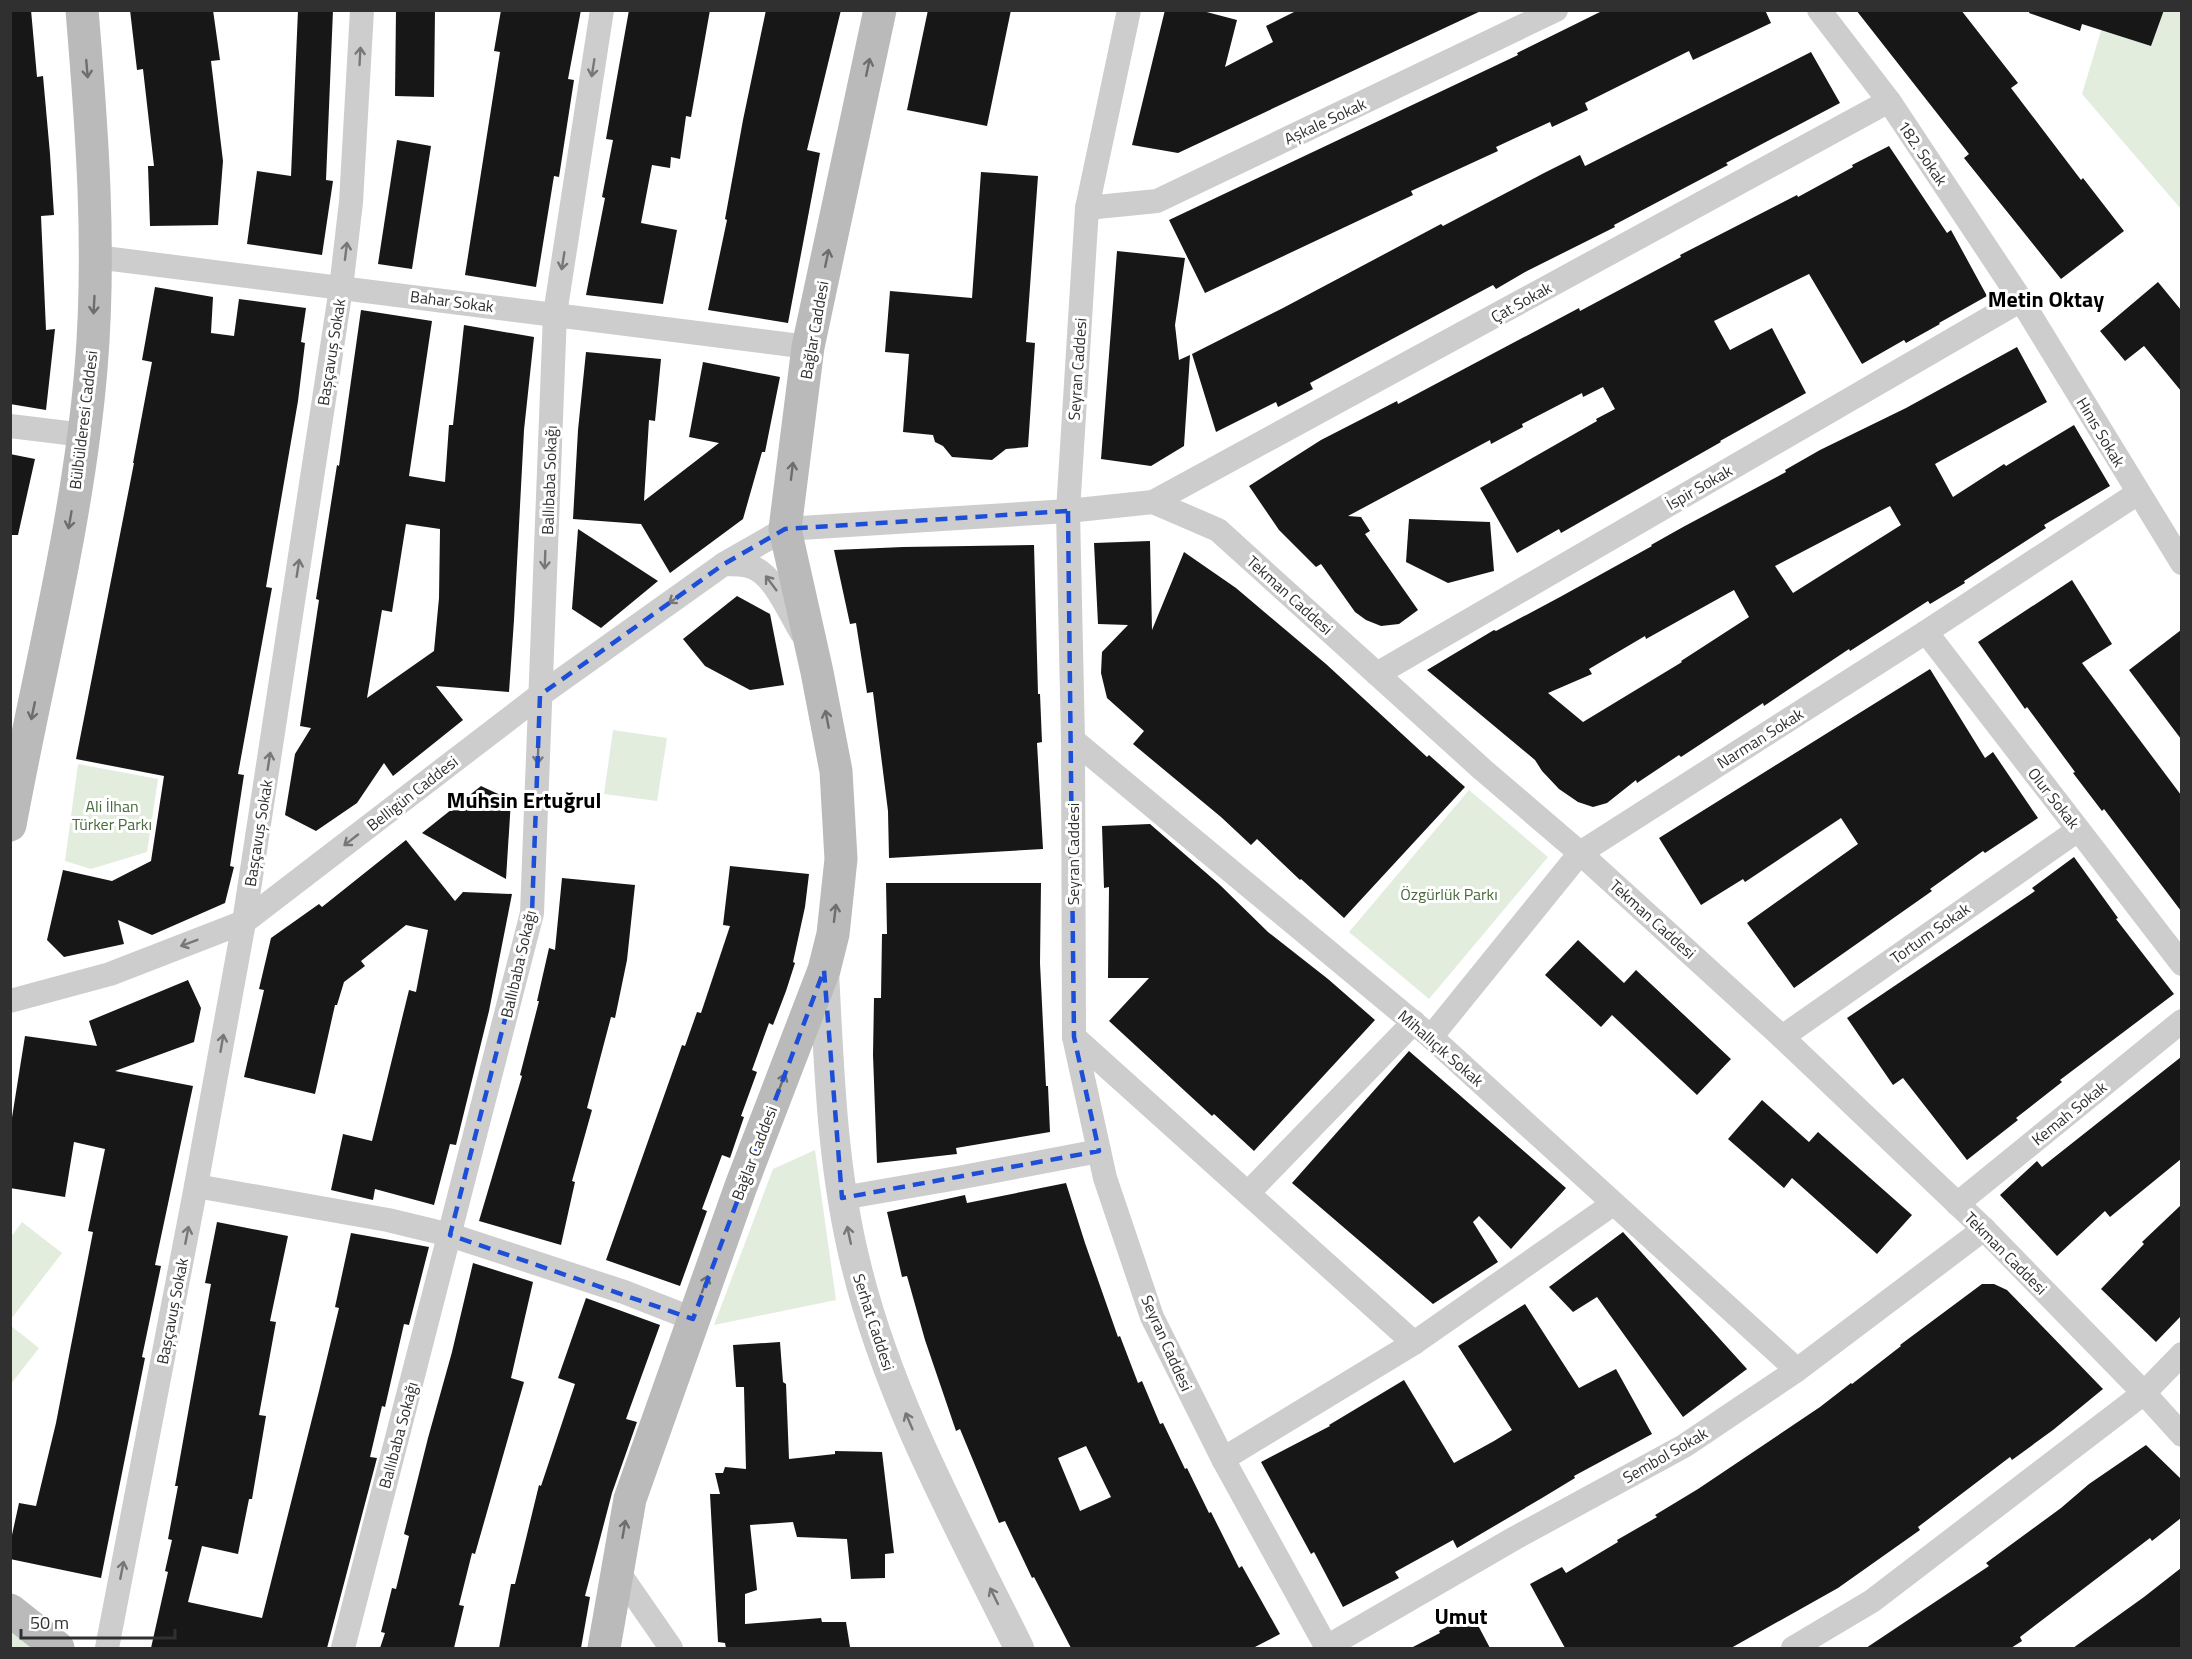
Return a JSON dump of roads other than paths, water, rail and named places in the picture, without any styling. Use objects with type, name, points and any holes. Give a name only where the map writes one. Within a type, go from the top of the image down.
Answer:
[{"type":"main road","name":"Bülbülderesi Caddesi","points":[[10,825],[56,599],[84,435],[91,367],[96,257],[90,99],[82,10]]},
{"type":"main road","name":"Bağlar Caddesi","points":[[604,1648],[630,1499],[741,1186],[824,970],[833,934],[841,859],[836,771],[785,529],[808,347],[880,10]]},
{"type":"main road","points":[[10,1610],[58,1648]]},
{"type":"street","name":"Başçavuş Sokak","points":[[107,1648],[244,922],[341,288],[351,202],[362,10]]},
{"type":"street","name":"Ballıbaba Sokağı","points":[[343,1648],[532,913],[555,314],[602,10]]},
{"type":"street","name":"Seyran Caddesi","points":[[1129,10],[1087,208],[1068,511],[1073,740],[1074,1037],[1106,1178],[1152,1317],[1223,1459],[1326,1648]]},
{"type":"street","name":"182. Sokak","points":[[1819,10],[1889,101],[2022,300]]},
{"type":"street","name":"Aşkale Sokak","points":[[1087,208],[1157,201],[1549,12]]},
{"type":"street","name":"Çat Sokak","points":[[1153,502],[1889,101]]},
{"type":"street","name":"Bahar Sokak","points":[[96,257],[808,347]]},
{"type":"street","name":"Hınıs Sokak","points":[[2022,300],[2181,563]]},
{"type":"street","name":"İspir Sokak","points":[[1377,674],[2022,300]]},
{"type":"street","points":[[10,426],[84,435]]},
{"type":"street","name":"Narman Sokak","points":[[1248,1193],[1422,1030],[1580,853],[1926,632],[2138,493]]},
{"type":"street","name":"Tekman Caddesi","points":[[785,529],[1068,511],[1153,502],[1218,530],[1782,1037],[1984,1228],[2144,1393],[2181,1435]]},
{"type":"street","name":"Belligün Caddesi","points":[[10,1001],[110,974],[244,922],[540,694],[723,564],[785,529]]},
{"type":"street","name":"Bağlar Caddesi","points":[[723,564],[752,567],[761,571],[770,580],[812,651]]},
{"type":"street","name":"Olur Sokak","points":[[1926,632],[2181,964]]},
{"type":"street","name":"Mihallıçık Sokak","points":[[1073,740],[1422,1030],[1797,1371]]},
{"type":"street","name":"Tortum Sokak","points":[[1782,1037],[2078,830]]},
{"type":"street","name":"Serhat Caddesi","points":[[824,970],[831,1100],[842,1198],[874,1332],[909,1423],[1019,1648]]},
{"type":"street","name":"Kemah Sokak","points":[[1957,1204],[2181,1021]]},
{"type":"street","points":[[1074,1037],[1414,1342]]},
{"type":"street","points":[[842,1198],[1100,1151]]},
{"type":"street","points":[[196,1186],[388,1220],[450,1235],[624,1292],[693,1319]]},
{"type":"street","points":[[1223,1459],[1414,1342],[1613,1204]]},
{"type":"street","name":"Sembol Sokak","points":[[1326,1648],[1515,1538],[1684,1446],[1797,1371],[1984,1228]]},
{"type":"street","points":[[1793,1648],[1872,1601],[2144,1393],[2181,1354]]},
{"type":"street","points":[[617,1570],[671,1648]]},
{"type":"district","name":"Metin Oktay","points":[[2046,299]]},
{"type":"district","name":"Muhsin Ertuğrul","points":[[524,800]]},
{"type":"district","name":"Umut","points":[[1461,1616]]},
{"type":"park label","name":"Ali İlhan Türker Parkı","points":[[112,815]]},
{"type":"park label","name":"Özgürlük Parkı","points":[[1449,894]]}]
